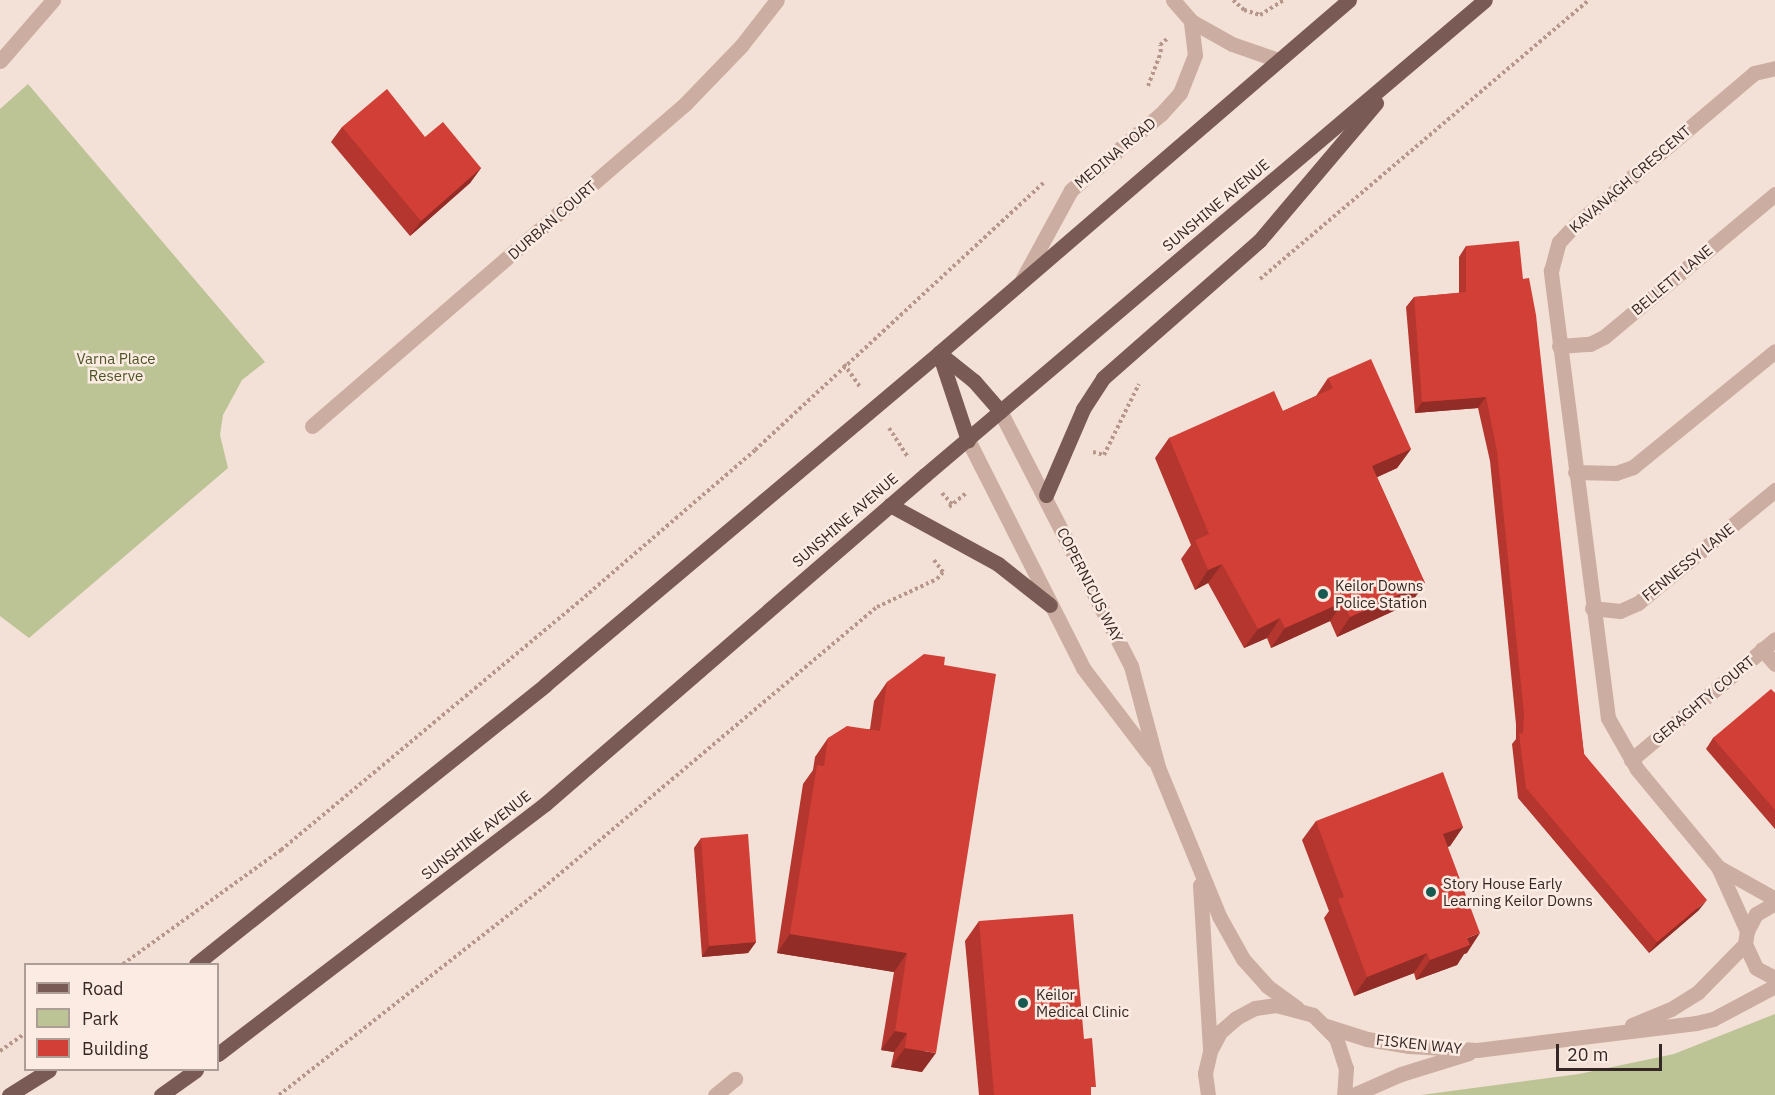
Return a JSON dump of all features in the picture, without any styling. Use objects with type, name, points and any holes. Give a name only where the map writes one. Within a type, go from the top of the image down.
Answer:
[{"type":"main road","points":[[197,963],[545,685],[1020,284],[1349,0]]},
{"type":"main road","name":"SUNSHINE AVENUE","points":[[219,1053],[545,804],[924,475],[1485,0]]},
{"type":"main road","points":[[1046,495],[1083,409],[1103,378],[1259,241],[1405,69]]},
{"type":"main road","points":[[939,353],[974,381],[1000,411]]},
{"type":"main road","points":[[939,353],[968,440]]},
{"type":"main road","points":[[890,505],[998,564],[1050,605]]},
{"type":"main road","points":[[9,1095],[47,1071]]},
{"type":"main road","points":[[160,1095],[195,1071]]},
{"type":"street","points":[[0,61],[53,0]]},
{"type":"street","name":"DURBAN COURT","points":[[312,426],[685,104],[741,46],[777,0]]},
{"type":"street","points":[[1173,0],[1191,21],[1232,44],[1278,60]]},
{"type":"street","name":"MEDINA ROAD","points":[[1020,284],[1071,190],[1161,114],[1180,93],[1195,55],[1191,21]]},
{"type":"street","name":"KAVANAGH CRESCENT","points":[[1775,68],[1754,73],[1559,242],[1551,271],[1592,608],[1608,718],[1631,760],[1718,867],[1756,968],[1775,978]]},
{"type":"street","name":"BELLETT LANE","points":[[1559,346],[1590,344],[1604,337],[1775,194]]},
{"type":"street","points":[[1575,472],[1616,473],[1633,467],[1775,351]]},
{"type":"street","name":"COPERNICUS WAY","points":[[1000,411],[1046,495],[1131,666],[1158,767],[1200,876],[1243,959],[1267,987],[1326,1026]]},
{"type":"street","name":"COPERNICUS WAY","points":[[968,440],[1083,668],[1158,767]]},
{"type":"street","name":"FENNESSY LANE","points":[[1592,608],[1620,611],[1638,603],[1775,490]]},
{"type":"street","name":"GERAGHTY COURT","points":[[1631,760],[1775,639]]},
{"type":"street","points":[[1762,649],[1775,664]]},
{"type":"street","name":"KAVANAGH CRESCENT","points":[[1718,867],[1775,899]]},
{"type":"street","name":"COPERNICUS WAY","points":[[1200,876],[1210,1051]]},
{"type":"street","name":"FISKEN WAY","points":[[1615,1032],[1671,1009],[1698,992],[1746,937],[1756,914],[1775,903]]},
{"type":"street","name":"FISKEN WAY","points":[[1353,1095],[1401,1074],[1477,1050],[1713,1019],[1775,986]]},
{"type":"street","points":[[1208,1095],[1205,1073],[1210,1051],[1220,1032],[1236,1018],[1255,1008],[1297,1008]]},
{"type":"street","points":[[1326,1026],[1343,1052],[1346,1068],[1344,1095]]},
{"type":"street","name":"FISKEN WAY","points":[[1326,1026],[1367,1039],[1409,1046],[1477,1050]]},
{"type":"street","points":[[715,1095],[735,1079]]},
{"type":"path","points":[[1233,0],[1244,10],[1260,15],[1284,0]]},
{"type":"path","points":[[1253,284],[1589,0]]},
{"type":"path","points":[[1145,90],[1161,52],[1160,45]]},
{"type":"path","points":[[124,963],[281,850],[435,723],[755,450],[844,364],[1048,178]]},
{"type":"path","points":[[844,364],[924,475],[952,504]]},
{"type":"path","points":[[1104,455],[1141,381]]},
{"type":"path","points":[[279,1095],[543,888],[877,607],[937,579],[943,572],[930,554]]},
{"type":"path","points":[[0,1051],[24,1034]]},
{"type":"green space","name":"Varna Place Reserve","points":[[28,84],[265,362],[242,380],[223,415],[220,435],[228,468],[29,638],[0,616],[0,109]]},
{"type":"green space","points":[[1775,1014],[1775,1095],[1421,1095],[1579,1074],[1674,1054]]},
{"type":"building","points":[[387,89],[425,137],[443,122],[481,168],[421,221],[342,127]]},
{"type":"building","points":[[1519,241],[1523,279],[1529,278],[1536,315],[1584,754],[1707,900],[1657,942],[1526,788],[1519,734],[1523,733],[1524,714],[1497,451],[1486,397],[1422,402],[1414,297],[1466,292],[1466,246]]},
{"type":"building","points":[[1371,359],[1411,449],[1372,466],[1425,583],[1350,617],[1343,602],[1285,628],[1280,618],[1258,629],[1222,564],[1208,570],[1195,540],[1209,534],[1169,438],[1274,391],[1283,411],[1333,388],[1328,378]]},
{"type":"building","points":[[924,654],[945,657],[944,665],[996,674],[936,1053],[905,1048],[907,1033],[895,1031],[907,953],[790,934],[817,765],[824,766],[828,738],[847,726],[880,731],[887,682]]},
{"type":"building","points":[[1771,689],[1775,693],[1775,810],[1713,738]]},
{"type":"building","points":[[1443,772],[1463,827],[1443,834],[1480,933],[1467,938],[1470,945],[1430,960],[1427,953],[1367,977],[1338,899],[1344,897],[1316,821]]},
{"type":"building","points":[[748,834],[756,942],[709,946],[701,838]]},
{"type":"building","points":[[1073,914],[1084,1039],[1092,1038],[1096,1087],[1091,1087],[1091,1095],[994,1095],[979,921]]},
{"type":"place","name":"Keilor Downs Police Station","points":[[1323,594]]},
{"type":"place","name":"Story House Early Learning Keilor Downs","points":[[1431,892]]},
{"type":"place","name":"Keilor Medical Clinic","points":[[1023,1003]]}]
